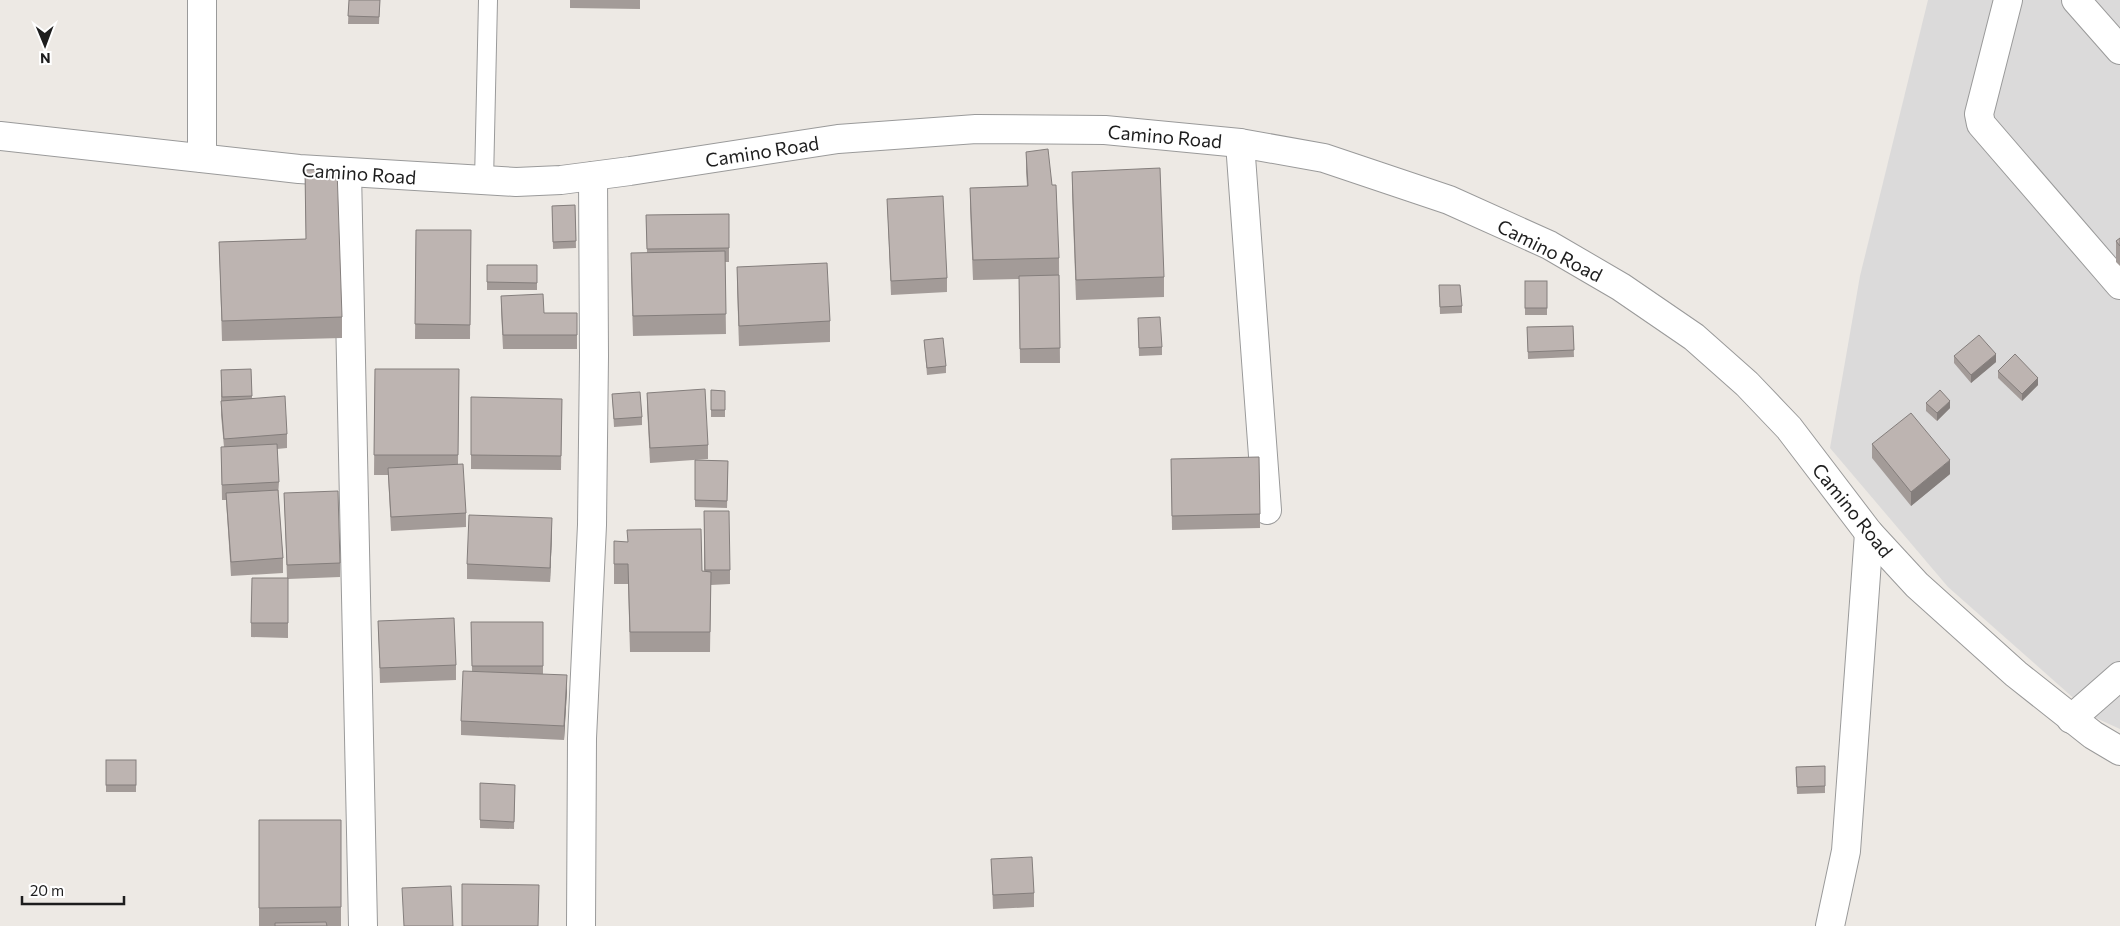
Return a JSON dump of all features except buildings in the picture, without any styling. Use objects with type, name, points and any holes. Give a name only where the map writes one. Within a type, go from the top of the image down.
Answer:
[{"type":"street","points":[[202,0],[202,158]]},
{"type":"street","points":[[2008,0],[1979,114],[1981,124],[2120,285]]},
{"type":"street","points":[[2076,0],[2120,49]]},
{"type":"street","name":"Camino Road","points":[[0,136],[348,172],[484,181],[560,180],[838,139],[976,129],[1105,130],[1240,142],[1324,158],[1449,200],[1549,245],[1622,287],[1694,337],[1747,384],[1789,428],[1869,533],[1917,585],[2016,674],[2093,735],[2120,751]]},
{"type":"street","points":[[1240,142],[1267,510]]},
{"type":"street","points":[[348,172],[363,926]]},
{"type":"street","points":[[581,926],[582,738],[592,505],[593,176]]},
{"type":"street","points":[[1830,926],[1846,851],[1869,533]]},
{"type":"street","points":[[2072,718],[2120,676]]},
{"type":"lane","points":[[484,181],[488,0]]},
{"type":"shaded area","points":[[1928,0],[2120,0],[2120,729],[2096,718],[1948,587],[1830,448],[1860,276]]}]
